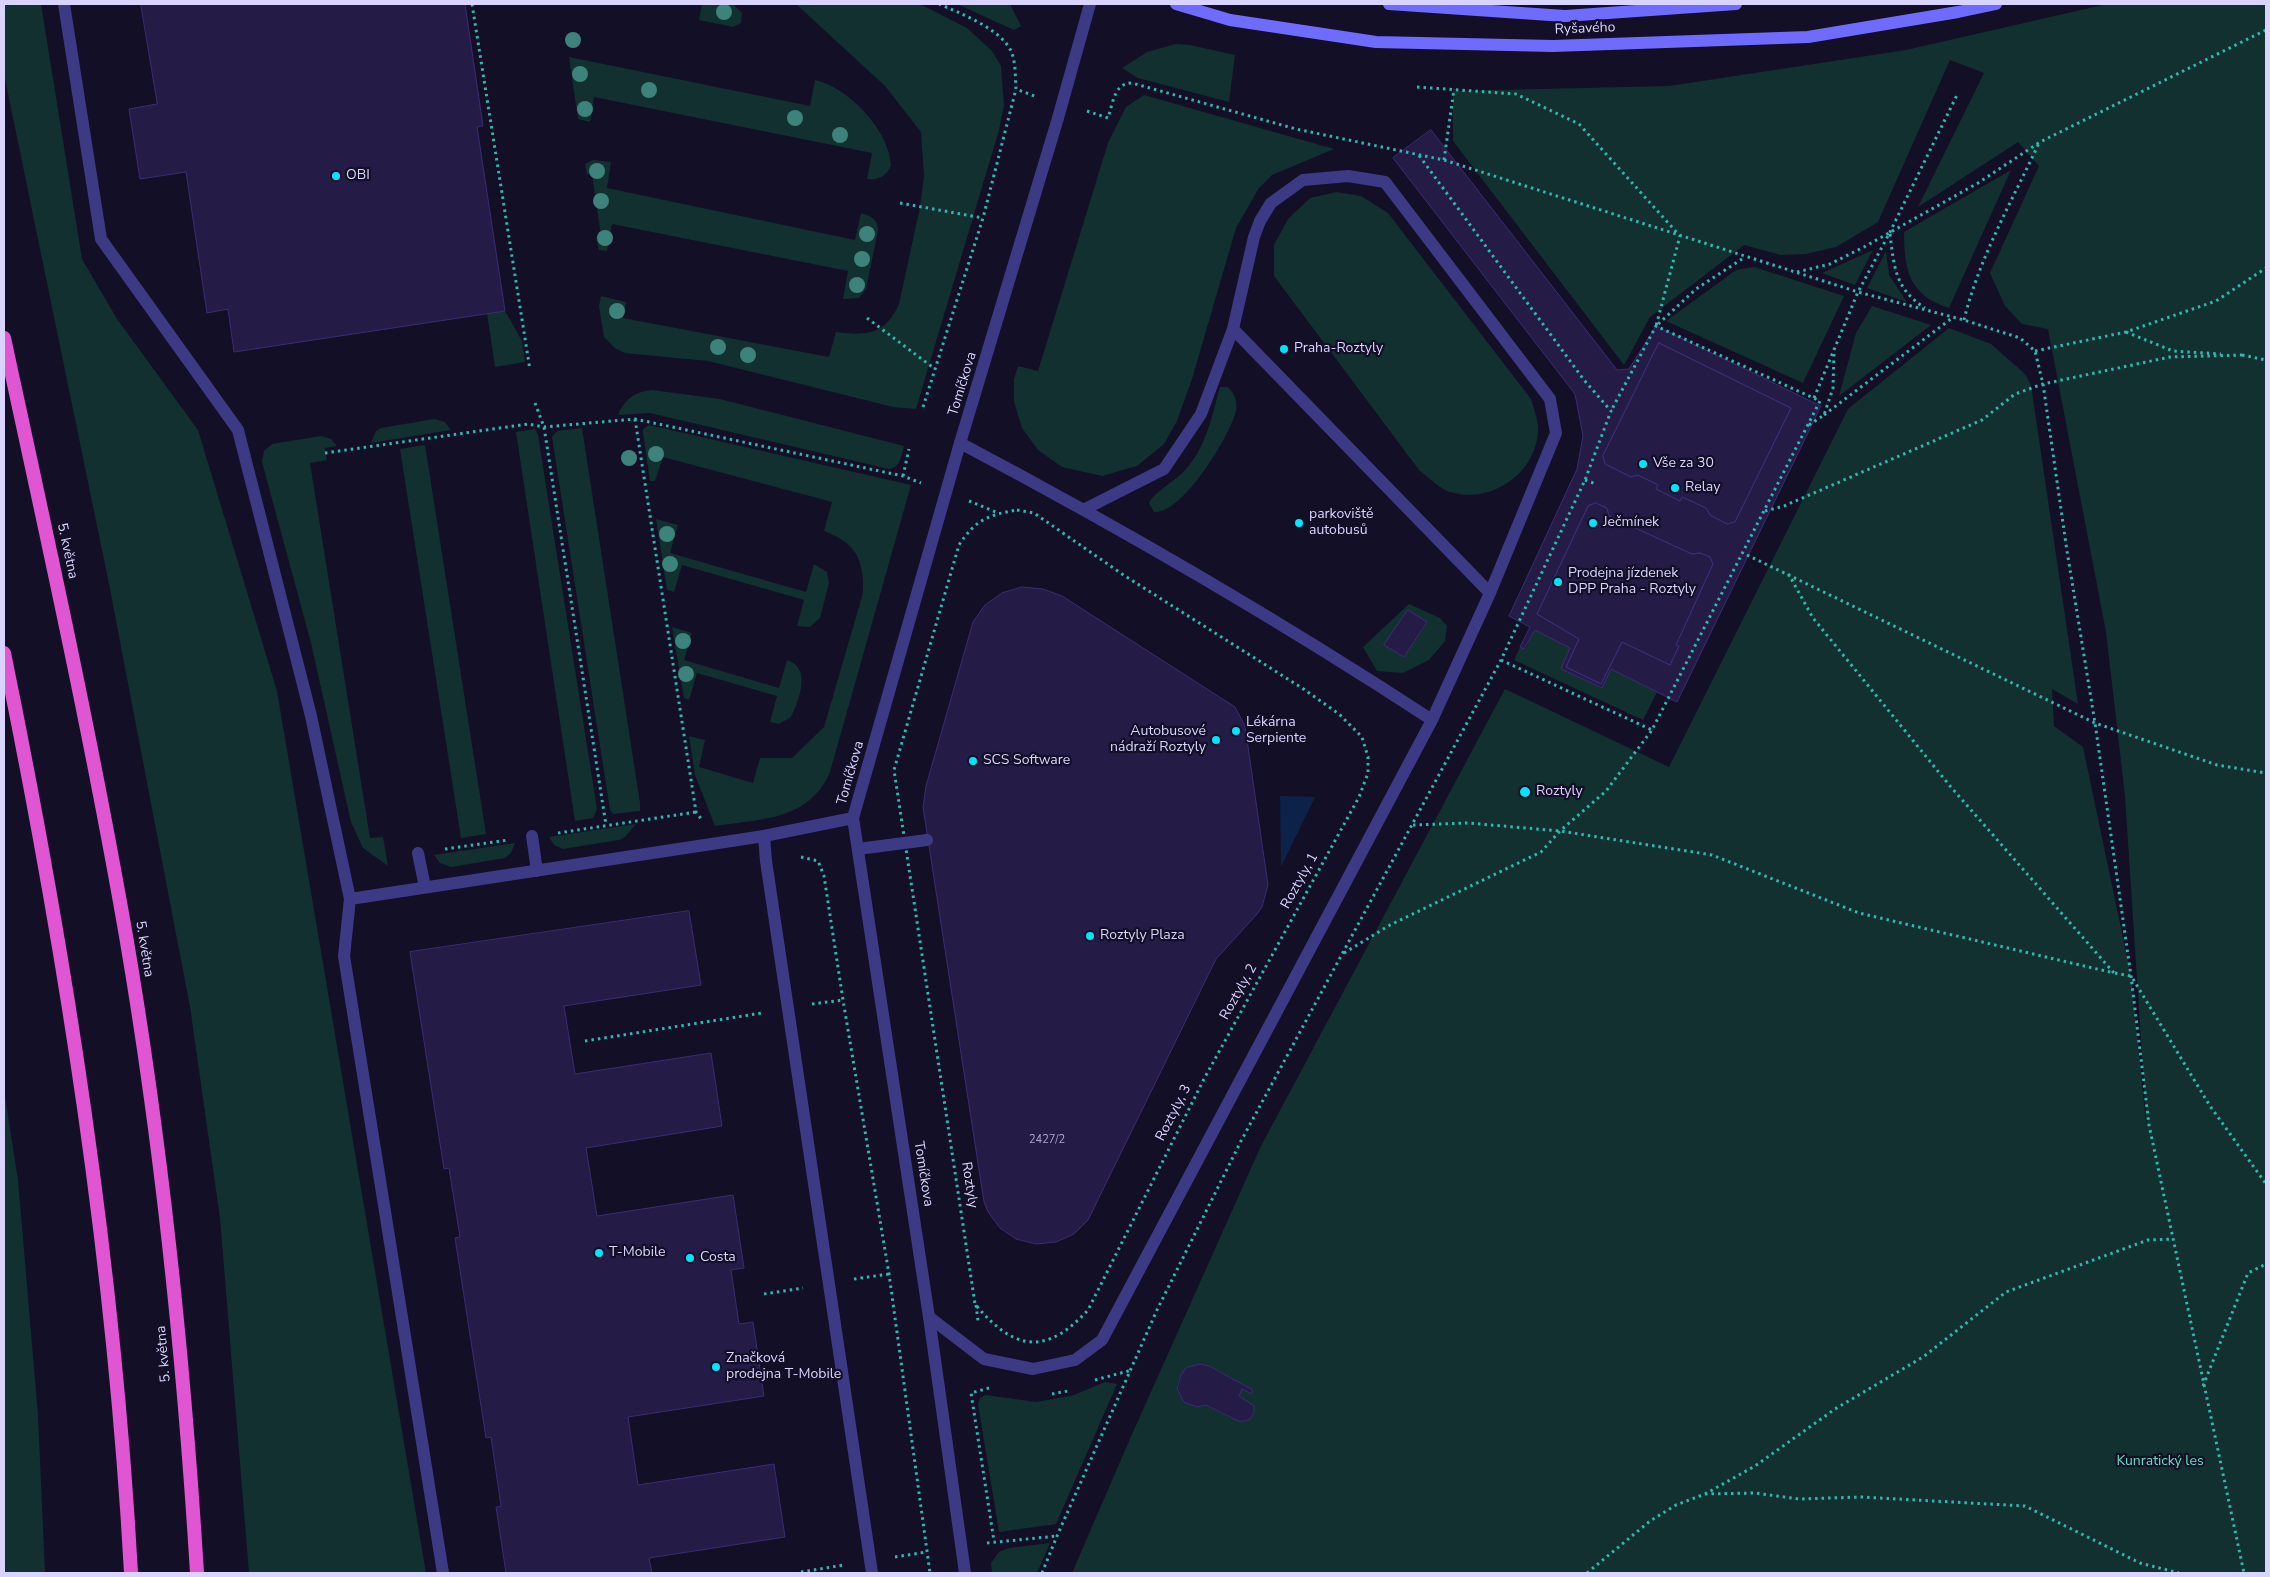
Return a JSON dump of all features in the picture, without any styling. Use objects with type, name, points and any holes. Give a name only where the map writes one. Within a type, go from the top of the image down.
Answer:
[{"type":"highway","name":"5. května","points":[[4,338],[50,549],[126,937],[160,1171],[177,1320],[189,1449],[196,1573]]},
{"type":"highway","points":[[4,653],[74,1029],[111,1322],[131,1573]]},
{"type":"main road","name":"Ryšavého","points":[[1176,4],[1230,20],[1376,42],[1553,46],[1808,37],[1996,4]]},
{"type":"main road","name":"Ryšavého","points":[[1390,4],[1565,16],[1736,4]]},
{"type":"street","points":[[64,4],[101,239],[238,430],[311,716],[350,900],[344,956],[443,1573]]},
{"type":"street","name":"Tomíčkova","points":[[966,1573],[853,818],[960,443],[1058,118],[1090,4]]},
{"type":"street","points":[[929,1317],[984,1359],[1033,1369],[1075,1360],[1102,1340],[1432,720],[1490,593],[1556,433],[1550,399],[1385,182],[1348,176],[1304,180],[1271,204],[1260,221],[1254,237],[1233,329],[1202,414],[1164,469],[1085,509]]},
{"type":"street","points":[[1233,329],[1490,593]]},
{"type":"street","points":[[960,443],[1085,509],[1341,661],[1432,720]]},
{"type":"street","points":[[350,900],[667,849],[764,836],[853,818]]},
{"type":"street","points":[[532,836],[537,871]]},
{"type":"street","points":[[764,836],[766,861],[872,1573]]},
{"type":"street","points":[[858,849],[927,840]]},
{"type":"street","points":[[418,853],[425,887]]},
{"type":"path","points":[[472,4],[530,370]]},
{"type":"path","points":[[923,407],[983,218],[1016,90],[1014,60],[1006,43],[966,16],[939,4]]},
{"type":"path","points":[[1796,272],[1830,264],[1978,183],[2040,142],[2266,30]]},
{"type":"path","points":[[1094,113],[1108,118],[1117,89],[1125,83],[1132,83],[1296,129],[1444,160],[1858,292],[1964,320],[2020,338],[2034,351],[2043,384],[2067,551],[2095,723],[2131,976],[2149,1125],[2203,1387],[2244,1573]]},
{"type":"path","points":[[1417,87],[1516,94],[1579,124],[1680,236]]},
{"type":"path","points":[[1016,90],[1027,93]]},
{"type":"path","points":[[1444,160],[1454,90]]},
{"type":"path","points":[[1814,398],[1858,292],[1890,232],[1957,95]]},
{"type":"path","points":[[1964,320],[1970,295],[1993,239],[2040,142]]},
{"type":"path","points":[[900,204],[983,218]]},
{"type":"path","points":[[1890,232],[1894,265],[1902,287],[1911,299],[1927,310]]},
{"type":"path","points":[[1611,411],[1656,326],[1680,236]]},
{"type":"path","points":[[1656,326],[1696,289],[1745,256]]},
{"type":"path","points":[[2034,351],[2126,332],[2216,300],[2266,268]]},
{"type":"path","points":[[867,318],[935,369]]},
{"type":"path","points":[[1809,425],[1953,318]]},
{"type":"path","points":[[1343,953],[1390,925],[1540,852],[1606,791],[1652,730],[1809,425],[1820,401],[1656,326]]},
{"type":"path","points":[[2126,332],[2173,351],[2244,355],[2266,360]]},
{"type":"path","points":[[1824,415],[1833,388],[1834,351]]},
{"type":"path","points":[[1765,511],[1792,502],[1982,420],[2015,394],[2043,384],[2170,357],[2244,355]]},
{"type":"path","points":[[535,404],[544,427],[606,826]]},
{"type":"path","points":[[635,419],[696,812],[706,826]]},
{"type":"path","points":[[325,453],[528,424],[544,427],[635,419],[902,476],[999,513],[1017,510],[1034,513],[1125,576],[1339,714],[1362,738],[1368,757],[1368,773],[1359,796]]},
{"type":"path","points":[[902,476],[909,450]]},
{"type":"path","points":[[1586,480],[1596,484]]},
{"type":"path","name":"Roztyly","points":[[999,513],[982,519],[969,529],[959,545],[894,770],[965,1227],[975,1304],[990,1322],[1011,1338],[1032,1342],[1054,1339],[1073,1327],[1094,1300]]},
{"type":"path","points":[[1042,1573],[1157,1310],[1241,1141],[1501,660],[1566,522]]},
{"type":"path","points":[[1748,555],[2095,723],[2217,765],[2266,773]]},
{"type":"path","points":[[1788,573],[1813,618],[1825,633],[1950,786],[2114,973]]},
{"type":"path","points":[[1501,660],[1652,730]]},
{"type":"path","points":[[1413,825],[1468,823],[1560,832],[1712,855],[1858,913],[2131,976],[2210,1106],[2266,1184]]},
{"type":"path","name":"Roztyly, 1","points":[[1270,959],[1330,851]]},
{"type":"path","points":[[796,857],[818,861],[824,876],[843,1000],[890,1274],[930,1573]]},
{"type":"path","name":"Roztyly, 2","points":[[1204,1079],[1270,959]]},
{"type":"path","points":[[804,1006],[843,1000]]},
{"type":"path","points":[[585,1041],[723,1020]]},
{"type":"path","name":"Roztyly, 3","points":[[1133,1222],[1204,1079]]},
{"type":"path","points":[[1587,1573],[1650,1521],[1676,1505],[1705,1494],[1755,1466],[1835,1409],[1923,1357],[2006,1292],[2148,1240],[2172,1239]]},
{"type":"path","points":[[2203,1387],[2248,1273],[2266,1264]]},
{"type":"path","points":[[853,1280],[890,1274]]},
{"type":"path","points":[[764,1294],[778,1292]]},
{"type":"path","points":[[1086,1384],[1132,1370]]},
{"type":"path","points":[[994,1542],[971,1393],[989,1388],[997,1390]]},
{"type":"path","points":[[1046,1395],[1070,1390]]},
{"type":"path","points":[[1705,1494],[1748,1493],[1799,1499],[1861,1497],[2025,1506],[2140,1563],[2179,1573]]},
{"type":"path","points":[[986,1543],[1057,1536]]},
{"type":"path","points":[[894,1557],[926,1552]]},
{"type":"path","points":[[800,1572],[819,1569]]},
{"type":"green space","points":[[4,4],[41,4],[82,259],[117,319],[198,430],[277,691],[426,1573],[249,1573],[220,1218],[190,1007],[109,584],[4,74]]},
{"type":"green space","points":[[702,4],[733,4],[742,13],[741,23],[733,27],[699,20]]},
{"type":"green space","points":[[796,4],[920,4],[967,28],[992,51],[1001,66],[1004,105],[999,130],[916,409],[893,407],[708,361],[625,353],[615,348],[604,337],[599,306],[601,296],[626,302],[623,318],[829,357],[836,332],[857,334],[874,331],[881,328],[894,314],[899,304],[920,207],[924,176],[921,132],[885,86]]},
{"type":"green space","points":[[957,4],[1010,4],[1021,26],[1014,30]]},
{"type":"green space","name":"Kunratický les","points":[[2107,4],[2266,4],[2266,1573],[1072,1573],[1261,1146],[1505,689],[1669,767],[1848,409],[1949,328],[1991,344],[2025,374],[2031,385],[2078,704],[2052,689],[2054,726],[2083,747],[2131,976],[2147,1132],[2125,796],[2106,632],[2048,329],[2022,324],[2005,306],[1990,273],[2039,166],[2018,142],[1918,207],[1984,73],[1950,60],[1878,222],[1836,247],[1806,254],[1781,255],[1744,245],[1650,317],[1624,365],[1453,141],[1453,91],[1669,86],[1906,50]],"holes":[[[1195,1365],[1209,1366],[1253,1390],[1250,1394],[1242,1389],[1239,1396],[1254,1407],[1252,1415],[1248,1420],[1234,1419],[1206,1405],[1197,1407],[1184,1402],[1177,1389],[1181,1375]]]},
{"type":"green space","points":[[1176,44],[1190,45],[1235,55],[1229,102],[1138,78],[1122,68],[1147,52]]},
{"type":"green space","points":[[569,57],[810,106],[815,80],[828,84],[841,91],[853,101],[875,125],[889,153],[891,166],[887,173],[881,177],[867,179],[872,153],[594,97],[590,122],[578,119]]},
{"type":"green space","points":[[1144,95],[1334,149],[1272,175],[1259,188],[1236,228],[1192,379],[1177,421],[1164,444],[1137,466],[1102,476],[1062,467],[1038,450],[1022,428],[1014,402],[1014,379],[1018,366],[1038,371],[1108,143],[1126,107]]},
{"type":"green space","points":[[593,160],[611,162],[607,188],[855,240],[861,213],[868,215],[877,224],[878,231],[866,289],[859,298],[843,299],[848,271],[612,224],[607,251],[599,250],[596,237],[601,236],[592,174],[587,174],[585,164]]},
{"type":"green space","points":[[2011,170],[1949,308],[1936,303],[1917,288],[1912,279],[1905,258],[1904,232]]},
{"type":"green space","points":[[1336,192],[1361,196],[1388,213],[1531,399],[1538,425],[1536,445],[1530,459],[1509,482],[1481,494],[1466,495],[1450,492],[1438,486],[1419,470],[1274,276],[1274,245],[1288,219],[1310,198]]},
{"type":"green space","points":[[1873,250],[1855,285],[1822,273]]},
{"type":"green space","points":[[1886,251],[1889,275],[1907,302],[1867,288]]},
{"type":"green space","points":[[1754,267],[1844,296],[1803,383],[1666,321],[1736,270]]},
{"type":"green space","points":[[1872,306],[1931,325],[1839,396],[1856,333]]},
{"type":"green space","points":[[505,311],[522,341],[525,362],[495,367],[487,313]]},
{"type":"green space","points":[[1220,387],[1228,387],[1236,401],[1236,411],[1225,438],[1191,488],[1178,501],[1165,510],[1154,512],[1149,503],[1161,490],[1182,473],[1199,451],[1208,431]]},
{"type":"green space","points":[[652,390],[720,399],[904,446],[898,463],[889,469],[650,413],[618,415],[631,397],[640,392]]},
{"type":"green space","points":[[434,419],[445,422],[451,430],[371,443],[376,431],[381,428]]},
{"type":"green space","points":[[649,425],[911,485],[830,772],[821,788],[810,800],[782,815],[715,826],[695,775],[689,736],[705,740],[699,767],[753,783],[760,758],[792,758],[824,727],[863,593],[860,562],[851,547],[844,541],[824,531],[832,502],[663,457],[655,481],[650,481],[643,433],[643,429]]},
{"type":"green space","points":[[582,428],[640,811],[613,814],[610,810],[552,437],[557,431]]},
{"type":"green space","points":[[535,429],[538,435],[597,809],[593,818],[575,821],[516,432]]},
{"type":"green space","points":[[321,436],[331,439],[337,446],[325,448],[327,460],[310,463],[370,838],[383,837],[388,866],[363,848],[351,822],[311,643],[262,462],[264,451],[272,444]]},
{"type":"green space","points":[[425,445],[486,834],[461,838],[400,449]]},
{"type":"green space","points":[[656,519],[678,525],[670,553],[806,592],[814,564],[827,572],[829,583],[820,618],[810,627],[797,626],[804,600],[682,565],[674,592],[667,590]]},
{"type":"green space","points":[[1409,604],[1440,618],[1447,626],[1445,641],[1429,660],[1403,673],[1377,671],[1363,647]],"holes":[[[1408,610],[1427,623],[1404,657],[1385,645]]]},
{"type":"green space","points":[[672,627],[692,633],[684,660],[779,688],[787,660],[795,664],[801,677],[801,685],[800,694],[791,717],[779,724],[770,722],[777,696],[697,673],[689,700],[684,698]]},
{"type":"green space","points":[[1535,630],[1570,648],[1561,669],[1601,688],[1611,669],[1657,692],[1643,720],[1514,660],[1520,647],[1525,649]]},
{"type":"green space","points":[[636,824],[625,837],[619,840],[563,849],[554,845],[549,837]]},
{"type":"green space","points":[[515,843],[511,853],[505,858],[451,867],[440,863],[434,855]]},
{"type":"green space","points":[[4,1090],[18,1180],[38,1415],[45,1573],[4,1573]]},
{"type":"green space","points":[[1105,1382],[1117,1384],[1056,1524],[999,1532],[978,1404],[980,1398],[986,1395],[1036,1402],[1074,1395]]},
{"type":"green space","points":[[1050,1543],[1037,1573],[992,1573],[991,1563],[999,1552],[1009,1548]]},
{"type":"water","points":[[1280,796],[1315,797],[1281,867]]},
{"type":"building","name":"OBI","points":[[141,4],[465,4],[483,126],[477,127],[505,311],[234,352],[228,309],[207,313],[186,172],[140,179],[129,109],[157,104]]},
{"type":"building","points":[[1431,130],[1617,370],[1629,369],[1656,326],[1821,406],[1677,702],[1611,669],[1602,688],[1561,669],[1570,648],[1535,630],[1524,649],[1520,647],[1530,627],[1509,616],[1577,469],[1583,436],[1575,394],[1393,158]],"holes":[[[1659,343],[1791,408],[1735,522],[1727,524],[1710,515],[1706,508],[1682,497],[1680,501],[1656,489],[1658,485],[1638,475],[1631,477],[1605,464],[1603,456]],[[1596,503],[1607,508],[1609,516],[1692,554],[1700,553],[1710,557],[1713,564],[1676,645],[1679,646],[1670,665],[1622,642],[1601,684],[1566,667],[1579,639],[1537,614],[1588,506]]]},
{"type":"building","points":[[1659,343],[1791,408],[1735,522],[1727,524],[1710,515],[1706,508],[1682,497],[1680,501],[1656,489],[1658,485],[1638,475],[1631,477],[1605,464],[1603,456]]},
{"type":"building","points":[[1596,503],[1607,508],[1609,516],[1692,554],[1700,553],[1710,557],[1713,564],[1676,645],[1679,646],[1670,665],[1622,642],[1601,684],[1566,667],[1579,639],[1537,614],[1588,506]]},
{"type":"building","name":"Roztyly Plaza","points":[[1022,587],[1043,589],[1062,596],[1235,707],[1245,726],[1268,885],[1262,907],[1216,959],[1088,1220],[1074,1234],[1056,1242],[1036,1244],[1016,1239],[1000,1228],[988,1212],[984,1202],[923,807],[926,786],[973,622],[985,605],[1002,593]]},
{"type":"building","points":[[1408,610],[1427,622],[1404,657],[1384,645]]},
{"type":"building","name":"T-Mobile","points":[[689,911],[701,985],[564,1006],[575,1074],[711,1053],[722,1126],[586,1148],[597,1216],[733,1195],[744,1268],[731,1270],[739,1324],[753,1322],[764,1396],[628,1417],[638,1485],[774,1464],[785,1537],[649,1558],[652,1573],[506,1573],[496,1507],[501,1506],[491,1437],[486,1438],[455,1238],[460,1237],[449,1168],[444,1169],[410,952]]},
{"type":"building","points":[[1200,1364],[1209,1366],[1253,1390],[1251,1394],[1242,1389],[1239,1396],[1254,1406],[1254,1413],[1250,1419],[1238,1421],[1206,1405],[1197,1407],[1184,1402],[1177,1389],[1181,1375],[1186,1368]]},
{"type":"place","name":"OBI","points":[[336,176]]},
{"type":"place","name":"Praha-Roztyly","points":[[1284,349]]},
{"type":"place","name":"Vše za 30","points":[[1643,464]]},
{"type":"place","name":"Relay","points":[[1675,488]]},
{"type":"place","name":"parkoviště autobusů","points":[[1299,523]]},
{"type":"place","name":"Ječmínek","points":[[1593,523]]},
{"type":"place","name":"Prodejna jízdenek DPP Praha - Roztyly","points":[[1558,582]]},
{"type":"place","name":"Lékárna Serpiente","points":[[1236,731]]},
{"type":"place","name":"Autobusové nádraží Roztyly","points":[[1216,740]]},
{"type":"place","name":"SCS Software","points":[[973,761]]},
{"type":"place","name":"Roztyly","points":[[1525,792]]},
{"type":"place","name":"Roztyly Plaza","points":[[1090,936]]},
{"type":"place","name":"T-Mobile","points":[[599,1253]]},
{"type":"place","name":"Costa","points":[[690,1258]]},
{"type":"place","name":"Značková prodejna T-Mobile","points":[[716,1367]]}]
